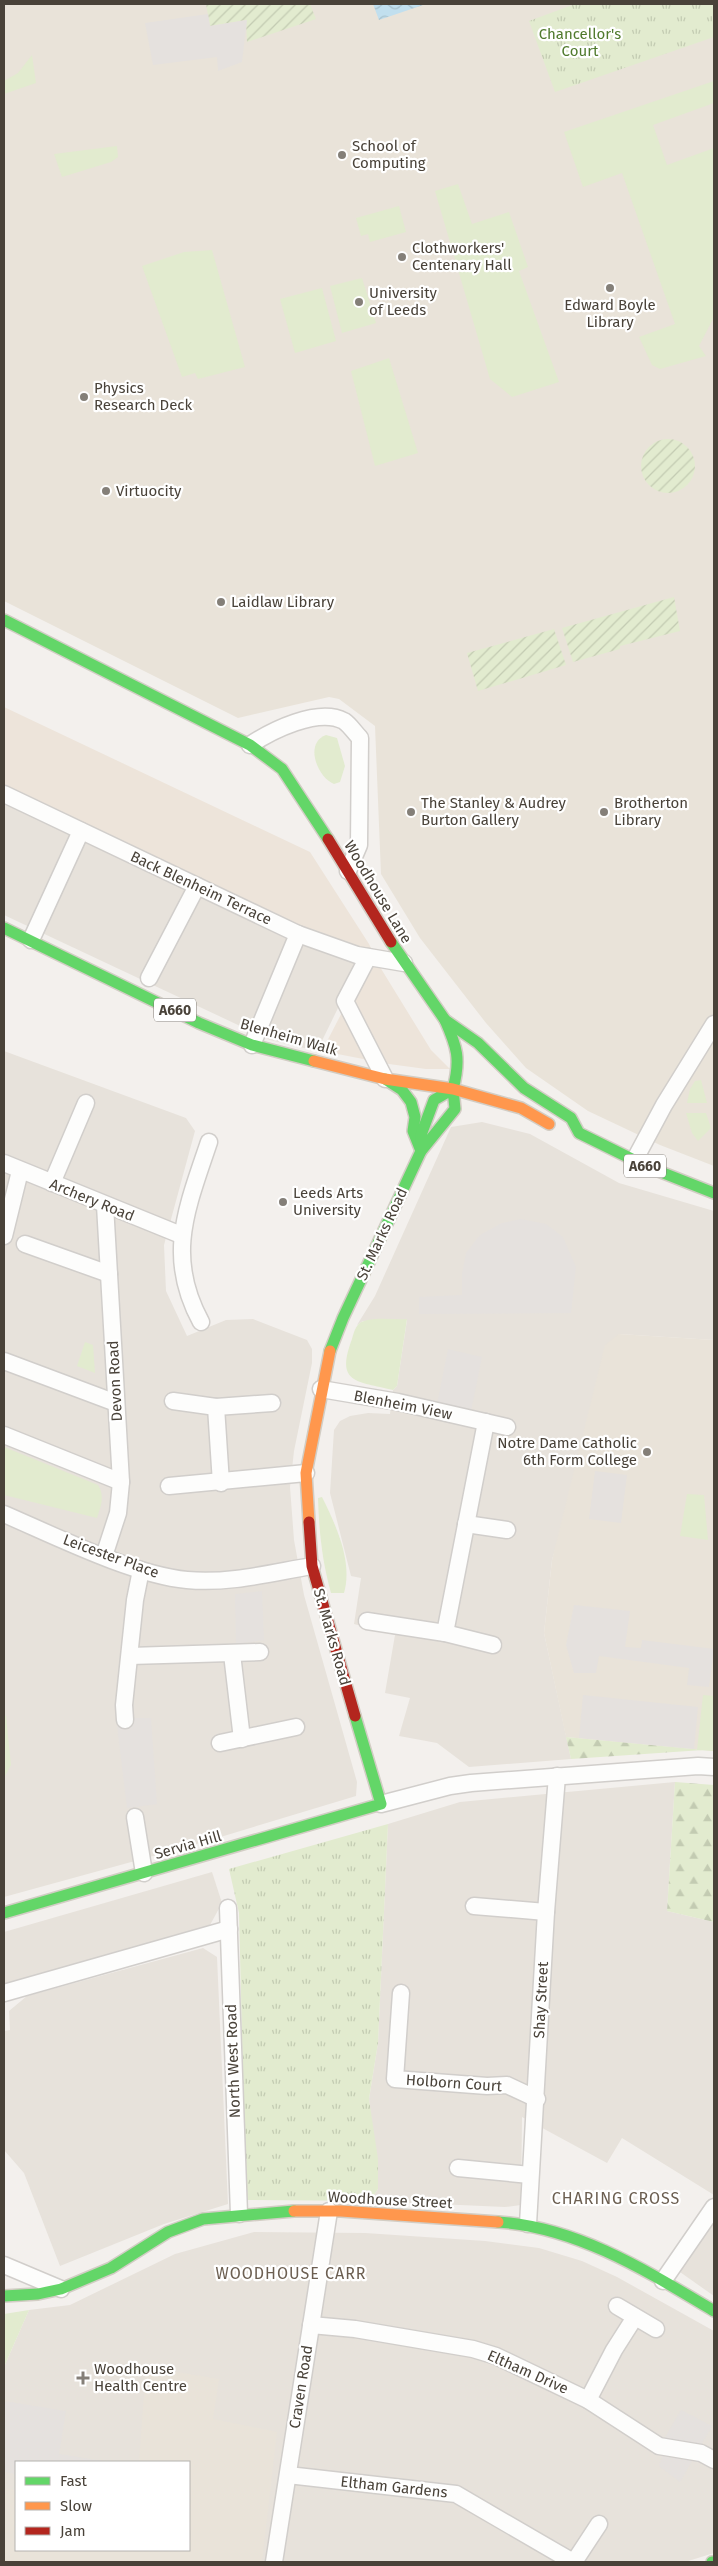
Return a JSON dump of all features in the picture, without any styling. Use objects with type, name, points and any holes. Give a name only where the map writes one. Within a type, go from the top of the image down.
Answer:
[{"type":"main road","name":"Woodhouse Lane","points":[[4,620],[250,745],[282,769],[299,792],[404,963],[445,1020],[478,1043],[504,1071],[542,1102],[571,1118],[579,1133],[634,1161],[714,1193]]},
{"type":"main road","name":"Blenheim Walk","points":[[4,928],[199,1023],[252,1045],[386,1079],[453,1089],[521,1108],[563,1131],[579,1133]]},
{"type":"main road","name":"A660","points":[[445,1020],[459,1050],[459,1067],[453,1089]]},
{"type":"main road","points":[[483,1067],[504,1071]]},
{"type":"main road","points":[[453,1089],[469,1072]]},
{"type":"main road","points":[[386,1079],[402,1090],[411,1102],[415,1117],[413,1131],[421,1151]]},
{"type":"main road","name":"St. Marks Road","points":[[380,1804],[312,1566],[306,1473],[327,1360],[343,1318],[421,1151],[455,1109],[453,1089],[434,1100],[422,1135],[421,1151]]},
{"type":"main road","name":"Servia Hill","points":[[4,1913],[380,1804]]},
{"type":"main road","name":"Woodhouse Street","points":[[4,2296],[38,2294],[61,2289],[111,2268],[168,2232],[202,2219],[295,2210],[528,2224],[596,2246],[663,2281],[714,2312]]},
{"type":"street","points":[[250,745],[269,733],[312,718],[329,717],[344,722],[360,738],[359,845],[348,871]]},
{"type":"street","name":"Back Blenheim Terrace","points":[[4,794],[298,934],[368,957],[404,963]]},
{"type":"street","points":[[31,940],[80,831]]},
{"type":"street","points":[[149,978],[197,886]]},
{"type":"street","points":[[252,1045],[298,934]]},
{"type":"street","points":[[368,957],[344,1001],[386,1079]]},
{"type":"street","points":[[634,1161],[664,1105],[714,1024]]},
{"type":"street","points":[[52,1183],[86,1103]]},
{"type":"street","points":[[201,1322],[189,1299],[182,1267],[181,1235],[187,1209],[209,1142]]},
{"type":"street","name":"Archery Road","points":[[4,1163],[181,1235]]},
{"type":"street","points":[[4,1236],[20,1170]]},
{"type":"street","name":"Devon Road","points":[[104,1556],[118,1513],[121,1482],[105,1205]]},
{"type":"street","points":[[25,1244],[109,1274]]},
{"type":"street","points":[[4,1361],[116,1403]]},
{"type":"street","name":"Blenheim View","points":[[321,1389],[398,1402],[507,1426]]},
{"type":"street","points":[[173,1401],[216,1407],[272,1403]]},
{"type":"street","points":[[216,1407],[221,1483]]},
{"type":"street","points":[[445,1633],[486,1422]]},
{"type":"street","points":[[4,1435],[121,1482]]},
{"type":"street","points":[[169,1486],[221,1483],[306,1473]]},
{"type":"street","name":"Leicester Place","points":[[4,1514],[142,1570],[186,1580],[233,1580],[312,1566]]},
{"type":"street","points":[[466,1524],[507,1530]]},
{"type":"street","points":[[125,1720],[124,1705],[135,1600],[142,1570]]},
{"type":"street","points":[[367,1621],[445,1633],[494,1645]]},
{"type":"street","points":[[130,1656],[260,1652]]},
{"type":"street","points":[[232,1654],[242,1739]]},
{"type":"street","points":[[220,1743],[296,1727]]},
{"type":"street","points":[[380,1804],[450,1786],[698,1766],[714,1768]]},
{"type":"street","name":"Shay Street","points":[[528,2224],[530,2175],[537,2099],[546,1912],[557,1776]]},
{"type":"street","points":[[136,1817],[144,1873]]},
{"type":"street","points":[[474,1906],[546,1912]]},
{"type":"street","name":"North West Road","points":[[228,1908],[239,2214]]},
{"type":"street","points":[[4,1993],[229,1929]]},
{"type":"street","name":"Holborn Court","points":[[400,1993],[394,2079],[487,2086],[507,2085],[537,2099]]},
{"type":"street","points":[[458,2168],[530,2175]]},
{"type":"street","points":[[663,2281],[714,2207]]},
{"type":"street","name":"Craven Road","points":[[274,2562],[329,2211]]},
{"type":"street","points":[[4,2265],[61,2289]]},
{"type":"street","points":[[617,2306],[656,2329]]},
{"type":"street","points":[[588,2400],[614,2350],[635,2317]]},
{"type":"street","name":"Eltham Drive","points":[[311,2325],[355,2329],[474,2349],[506,2360],[588,2400],[659,2446],[707,2457]]},
{"type":"street","name":"Eltham Gardens","points":[[288,2476],[456,2494],[573,2562],[599,2524]]},
{"type":"shaded area","name":"University of Leeds","points":[[4,4],[714,4],[714,1166],[660,1145],[588,1111],[526,1068],[486,1023],[420,938],[381,874],[375,726],[339,699],[329,697],[238,718],[4,601]]},
{"type":"shaded area","points":[[208,14],[210,26],[247,20],[242,62],[218,71],[217,57],[153,65],[145,23]]},
{"type":"shaded area","points":[[4,707],[310,852],[369,944],[380,967],[431,1050],[450,1069],[426,1069],[389,1064],[322,1051],[366,966],[377,966],[4,788]]},
{"type":"shaded area","points":[[4,797],[360,963],[317,1051],[270,1040],[4,915]]},
{"type":"shaded area","points":[[4,1051],[186,1118],[195,1131],[164,1245],[166,1291],[187,1336],[226,1320],[253,1319],[307,1340],[312,1349],[312,1363],[294,1451],[290,1487],[294,1540],[304,1595],[357,1782],[356,1796],[204,1842],[4,1897]]},
{"type":"shaded area","points":[[482,1122],[530,1134],[619,1183],[714,1211],[714,1340],[619,1334],[552,1560],[544,1633],[571,1759],[469,1767],[437,1743],[399,1736],[410,1698],[385,1693],[395,1635],[354,1624],[361,1578],[351,1576],[330,1493],[334,1430],[340,1421],[350,1416],[368,1413],[390,1414],[393,1390],[397,1386],[407,1320],[363,1321],[357,1325],[375,1296],[451,1127]]},
{"type":"shaded area","points":[[521,1219],[546,1224],[563,1237],[576,1267],[571,1313],[419,1314],[419,1297],[462,1295],[462,1274],[466,1253],[480,1235],[502,1223]]},
{"type":"shaded area","name":"Notre Dame Catholic 6th Form College","points":[[619,1334],[714,1340],[714,1751],[566,1737],[544,1633],[552,1560],[605,1345]]},
{"type":"shaded area","points":[[448,1349],[482,1357],[471,1411],[437,1404]]},
{"type":"shaded area","points":[[595,1471],[627,1475],[621,1523],[589,1519]]},
{"type":"shaded area","points":[[262,1591],[264,1640],[236,1644],[235,1594]]},
{"type":"shaded area","points":[[574,1605],[630,1611],[625,1647],[641,1648],[642,1640],[714,1649],[709,1687],[687,1685],[689,1668],[599,1656],[596,1673],[574,1673],[566,1645]]},
{"type":"shaded area","points":[[583,1695],[698,1707],[694,1749],[579,1738]]},
{"type":"shaded area","points":[[116,1718],[151,1718],[157,1804],[127,1808]]},
{"type":"shaded area","points":[[675,1782],[667,1911],[714,1922],[714,2195],[622,2138],[607,2163],[522,2117],[521,2205],[505,2207],[370,2201],[378,2189],[369,2099],[378,2043],[388,1824],[460,1802]]},
{"type":"shaded area","points":[[212,1872],[222,1903],[210,1925],[4,1985],[4,1932]]},
{"type":"shaded area","points":[[203,1948],[217,1957],[228,2204],[164,2224],[60,2266],[24,2173],[4,2150],[4,2031],[10,2030],[9,2011],[27,1996]]},
{"type":"shaded area","points":[[714,2214],[714,2296],[680,2272]]},
{"type":"shaded area","points":[[254,2232],[365,2233],[485,2241],[539,2248],[582,2261],[617,2277],[714,2331],[714,2553],[685,2562],[4,2562],[4,2367],[29,2310],[70,2305],[175,2254]]},
{"type":"shaded area","points":[[146,2367],[219,2379],[213,2419],[277,2432],[262,2562],[4,2562],[4,2489],[15,2490],[15,2551],[190,2551],[190,2461],[139,2461]]},
{"type":"shaded area","points":[[4,2401],[66,2411],[59,2454],[103,2461],[15,2461],[15,2474],[4,2472]]},
{"type":"shaded area","points":[[681,2410],[712,2426],[680,2482],[659,2466],[662,2456],[656,2453]]},
{"type":"green space","points":[[206,4],[310,4],[316,19],[247,42],[246,20],[210,26]]},
{"type":"green space","name":"Chancellor's Court","points":[[575,4],[714,4],[714,37],[555,92],[529,21]]},
{"type":"green space","points":[[32,55],[36,83],[4,94],[4,81],[18,73]]},
{"type":"green space","points":[[714,81],[714,103],[653,125],[667,165],[714,148],[714,317],[699,346],[706,356],[660,369],[652,365],[639,337],[675,324],[622,173],[583,187],[564,132]]},
{"type":"green space","points":[[117,146],[118,157],[111,162],[62,177],[54,154]]},
{"type":"green space","points":[[458,184],[472,224],[509,212],[528,267],[519,271],[559,382],[512,397],[490,379],[435,191]]},
{"type":"green space","points":[[399,206],[406,232],[370,242],[368,234],[361,236],[356,218]]},
{"type":"green space","points":[[212,250],[245,367],[198,379],[195,373],[182,377],[142,266],[184,252]]},
{"type":"green space","points":[[362,278],[376,323],[342,333],[330,286]]},
{"type":"green space","points":[[322,288],[336,341],[295,353],[280,299]]},
{"type":"green space","points":[[389,358],[418,453],[375,466],[351,371]]},
{"type":"green space","points":[[668,439],[678,441],[687,447],[693,456],[695,466],[693,476],[687,485],[678,491],[668,493],[658,491],[649,485],[643,476],[641,466],[643,456],[649,447],[658,441]]},
{"type":"green space","points":[[674,597],[680,631],[620,646],[620,649],[573,662],[562,628]]},
{"type":"green space","points":[[554,629],[566,665],[478,691],[467,653]]},
{"type":"green space","points":[[326,735],[337,738],[345,766],[340,782],[334,784],[322,775],[315,760],[314,752],[316,745],[319,739]]},
{"type":"green space","points":[[701,1080],[707,1103],[687,1103],[690,1089],[695,1081]]},
{"type":"green space","points":[[686,1113],[706,1113],[711,1128],[698,1141],[692,1133]]},
{"type":"green space","points":[[374,1319],[407,1319],[397,1386],[393,1390],[360,1382],[348,1373],[346,1365],[347,1354],[359,1324]]},
{"type":"green space","points":[[85,1342],[93,1345],[95,1373],[77,1366]]},
{"type":"green space","points":[[4,1447],[98,1485],[102,1497],[97,1518],[4,1495]]},
{"type":"green space","points":[[687,1494],[704,1495],[708,1540],[680,1536]]},
{"type":"green space","points":[[322,1497],[333,1519],[345,1556],[346,1581],[344,1593],[331,1593],[328,1581],[319,1522],[318,1498]]},
{"type":"green space","points":[[703,1695],[714,1696],[714,1751],[697,1750]]},
{"type":"green space","points":[[4,1715],[6,1716],[11,1765],[4,1778]]},
{"type":"green space","points":[[566,1737],[694,1749],[703,1750],[571,1759]]},
{"type":"green space","points":[[675,1782],[714,1785],[714,1922],[667,1911]]},
{"type":"green space","points":[[388,1824],[378,2043],[369,2099],[378,2159],[378,2189],[370,2201],[246,2200],[239,1913],[229,1869]]},
{"type":"green space","points":[[29,2310],[4,2367],[4,2314]]},
{"type":"water","points":[[373,4],[426,4],[379,20]]},
{"type":"traffic: fast","points":[[4,620],[250,745],[282,769],[328,839]]},
{"type":"traffic: fast","points":[[4,928],[199,1023],[252,1045],[314,1061]]},
{"type":"traffic: fast","points":[[391,942],[445,1020],[478,1043],[524,1088],[571,1118],[579,1133],[648,1167],[714,1193]]},
{"type":"traffic: fast","points":[[445,1020],[457,1053],[457,1069],[453,1089]]},
{"type":"traffic: fast","points":[[385,1079],[402,1090],[411,1102],[415,1117],[413,1131],[421,1151]]},
{"type":"traffic: fast","points":[[330,1351],[343,1318],[421,1151],[455,1109],[453,1089],[434,1100],[421,1135],[421,1145]]},
{"type":"traffic: fast","points":[[4,1913],[381,1804],[355,1716]]},
{"type":"traffic: fast","points":[[4,2296],[38,2294],[61,2289],[111,2268],[168,2232],[203,2219],[294,2211]]},
{"type":"traffic: fast","points":[[498,2222],[556,2232],[611,2253],[714,2311]]},
{"type":"traffic: slow","points":[[314,1061],[385,1079],[453,1089],[521,1108],[549,1124]]},
{"type":"traffic: slow","points":[[309,1522],[306,1473],[330,1351]]},
{"type":"traffic: slow","points":[[294,2211],[341,2211],[498,2222]]},
{"type":"traffic: jam","points":[[328,839],[391,942]]},
{"type":"traffic: jam","points":[[309,1522],[312,1566],[355,1716]]},
{"type":"place","name":"School of Computing","points":[[342,155]]},
{"type":"place","name":"Clothworkers' Centenary Hall","points":[[402,257]]},
{"type":"place","name":"Edward Boyle Library","points":[[610,288]]},
{"type":"place","name":"University of Leeds","points":[[359,302]]},
{"type":"place","name":"Physics Research Deck","points":[[84,397]]},
{"type":"place","name":"Virtuocity","points":[[106,491]]},
{"type":"place","name":"Laidlaw Library","points":[[221,602]]},
{"type":"place","name":"The Stanley & Audrey Burton Gallery","points":[[411,812]]},
{"type":"place","name":"Brotherton Library","points":[[604,812]]},
{"type":"place","name":"Leeds Arts University","points":[[283,1202]]},
{"type":"place","name":"Notre Dame Catholic 6th Form College","points":[[647,1452]]},
{"type":"place","name":"Woodhouse Health Centre","points":[[83,2378]]},
{"type":"district","name":"CHARING CROSS","points":[[616,2198]]},
{"type":"district","name":"WOODHOUSE CARR","points":[[291,2273]]}]
